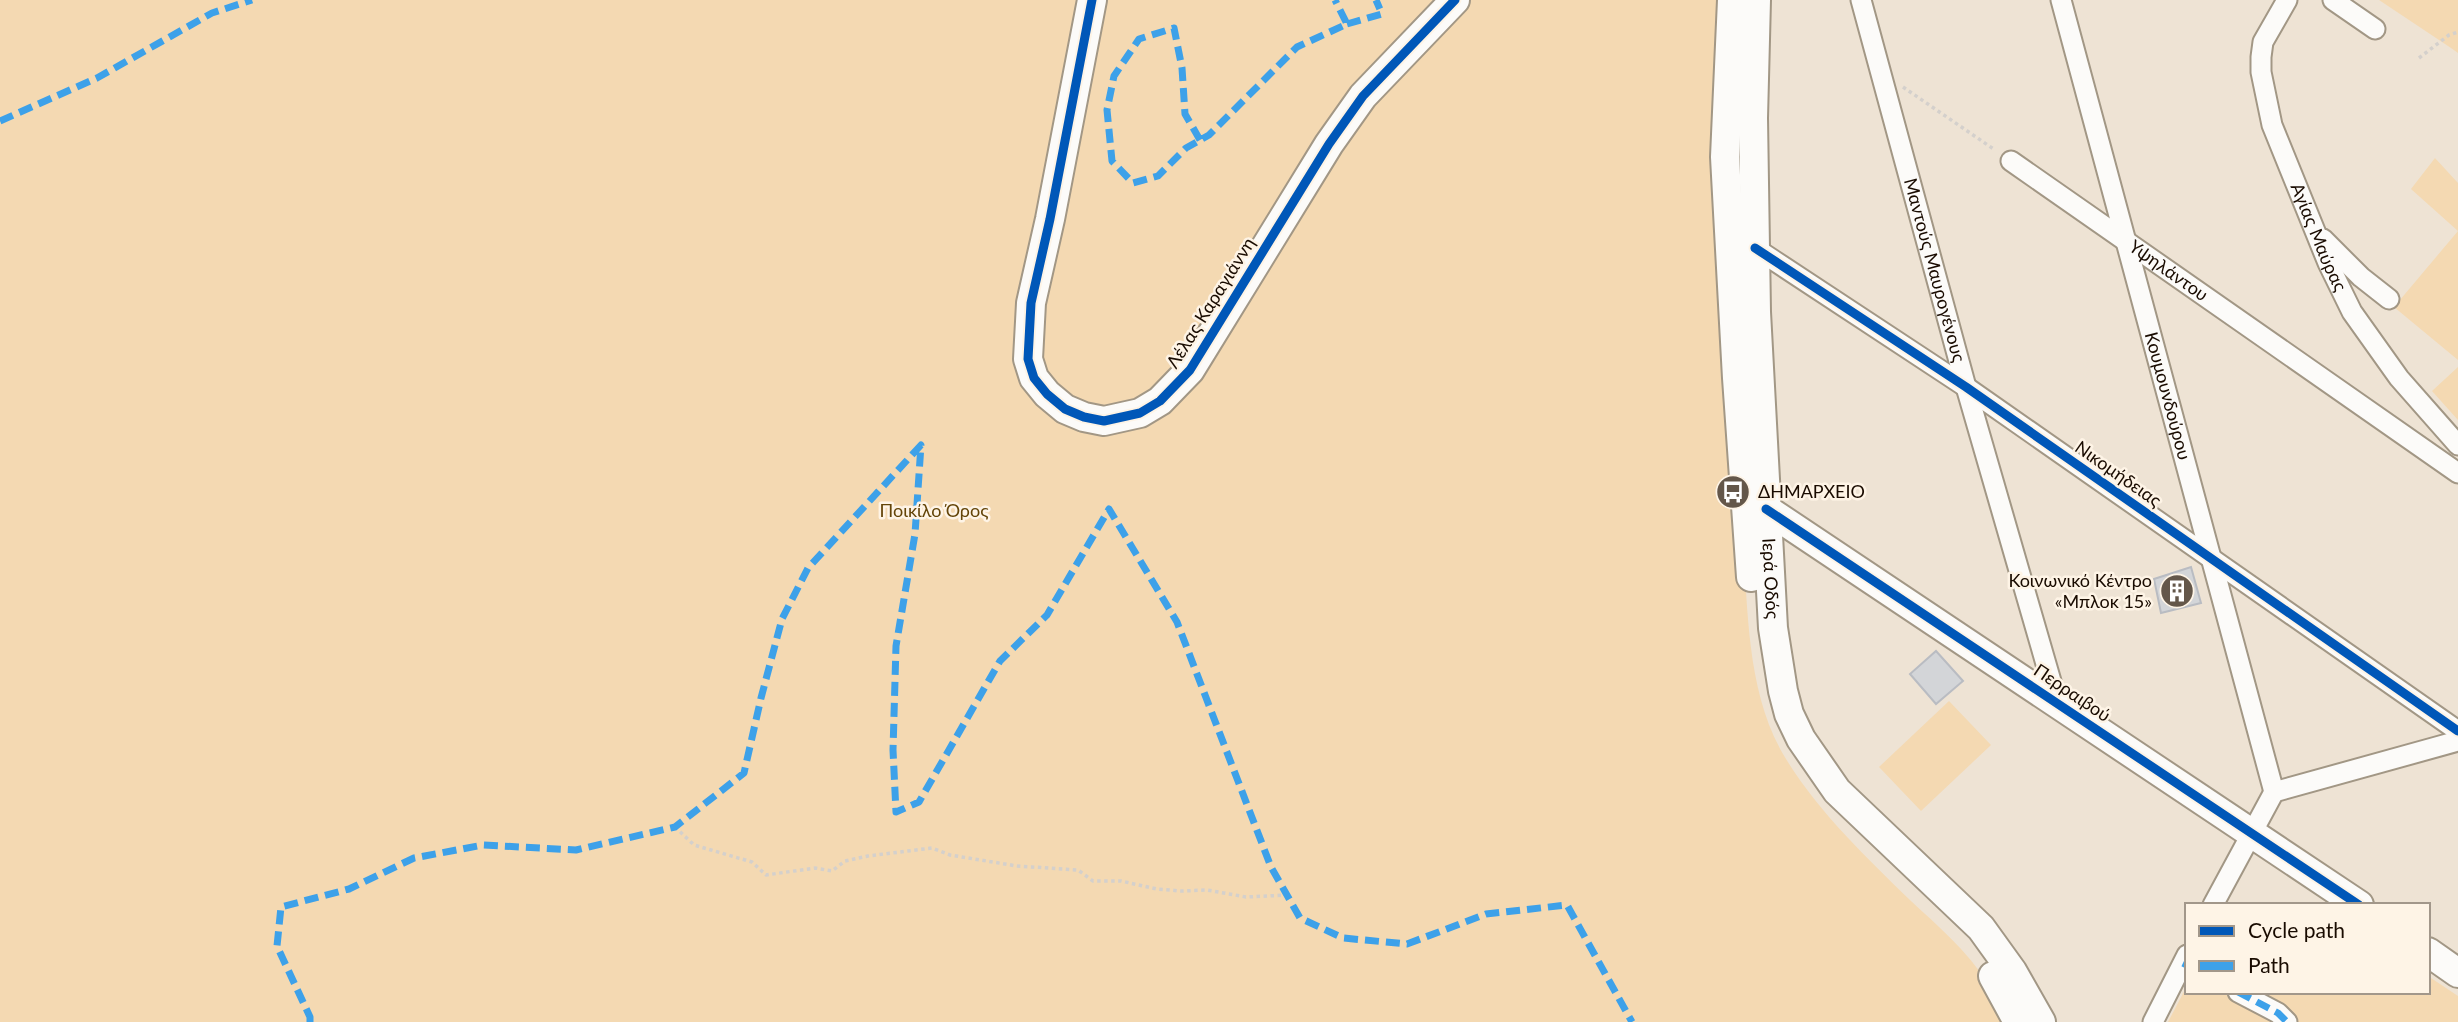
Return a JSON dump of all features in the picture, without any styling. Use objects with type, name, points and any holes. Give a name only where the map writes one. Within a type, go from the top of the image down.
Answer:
[{"type":"main road","name":"Λέλας Καραγιάννη","points":[[1092,0],[1031,303],[1028,359],[1034,378],[1047,394],[1065,409],[1104,421],[1140,414],[1160,401],[1191,370],[1335,134],[1363,96],[1455,0]]},
{"type":"main road","name":"Ιερά Οδός","points":[[1732,0],[1725,157],[1732,305],[1755,631],[1767,699],[1787,750],[1823,802],[1967,941],[1997,982],[2018,1022]]},
{"type":"main road","name":"Ιερά Οδός","points":[[1756,0],[1753,118],[1755,248],[1766,509],[1777,658],[1789,714],[1801,739],[1837,791],[1981,928],[2012,971],[2041,1022]]},
{"type":"main road","name":"Περραιβού","points":[[1766,509],[2356,903]]},
{"type":"main road","points":[[2430,953],[2458,972]]},
{"type":"street","name":"Μαντούς Μαυρογένους","points":[[1861,0],[1966,387],[2057,702]]},
{"type":"street","name":"Κουμουνδούρου","points":[[2061,0],[2274,792]]},
{"type":"street","name":"Αγίας Μαύρας","points":[[2287,0],[2263,42],[2261,72],[2272,124],[2315,231],[2352,312],[2399,379],[2458,445]]},
{"type":"street","points":[[2333,0],[2375,29]]},
{"type":"street","name":"Υψηλάντου","points":[[2011,161],[2458,473]]},
{"type":"street","points":[[2315,231],[2361,277],[2389,299]]},
{"type":"street","name":"Νικομήδειας","points":[[1755,248],[1966,387],[2458,731]]},
{"type":"street","points":[[2214,903],[2274,792],[2458,741]]},
{"type":"street","points":[[2153,1022],[2185,963]]},
{"type":"street","points":[[2242,994],[2278,1013],[2287,1022]]},
{"type":"path","points":[[2418,58],[2449,35],[2458,32]]},
{"type":"path","points":[[1879,70],[2011,161]]},
{"type":"path","points":[[676,827],[694,845],[752,862],[766,875],[815,868],[832,871],[845,861],[932,848],[950,855],[1017,866],[1078,870],[1093,881],[1121,881],[1157,889],[1207,890],[1246,897],[1287,895]]},
{"type":"green space","name":"Ποικίλο Όρος","points":[[0,0],[1725,0],[1732,339],[1738,474],[1748,623],[1762,704],[1783,754],[1810,794],[1859,849],[1952,939],[1987,982],[2008,1022],[0,1022]]},
{"type":"green space","points":[[2379,0],[2458,0],[2458,53],[2451,48]]},
{"type":"green space","points":[[2435,158],[2458,183],[2458,231],[2411,189]]},
{"type":"green space","points":[[2458,231],[2458,360],[2394,307]]},
{"type":"green space","points":[[2458,367],[2458,420],[2432,391]]},
{"type":"green space","points":[[1949,701],[1991,745],[1921,811],[1879,767]]},
{"type":"green space","points":[[2430,977],[2458,996],[2458,1022],[2168,1022],[2185,990],[2185,994],[2430,994]]},
{"type":"building","name":"Κοινωνικό Κέντρο «Μπλοκ 15»","points":[[2191,567],[2201,603],[2161,613],[2154,579]]},
{"type":"building","points":[[1936,651],[1963,681],[1936,704],[1910,674]]},
{"type":"marked path","points":[[0,121],[97,78],[212,13],[252,0]]},
{"type":"marked path","points":[[1200,140],[1185,114],[1182,68],[1174,28],[1139,39],[1114,76],[1107,110],[1112,161],[1133,183],[1158,176],[1186,148],[1209,135],[1297,47],[1347,24],[1335,0]]},
{"type":"marked path","points":[[1347,24],[1382,14],[1376,0]]},
{"type":"marked path","points":[[310,1022],[277,946],[281,907],[349,889],[414,858],[483,845],[576,850],[675,827],[744,773],[782,619],[808,568],[921,445],[915,534],[896,646],[893,750],[896,812],[919,802],[1000,661],[1047,615],[1109,509],[1177,622],[1271,867],[1300,918],[1343,938],[1407,944],[1486,914],[1567,905],[1632,1022]]},
{"type":"marked path","points":[[2242,994],[2278,1013],[2287,1022]]},
{"type":"cycle path","points":[[1092,0],[1031,303],[1028,359],[1034,378],[1047,394],[1065,409],[1104,421],[1140,413],[1160,401],[1190,370],[1329,144],[1363,96],[1455,0]]},
{"type":"cycle path","points":[[1755,248],[1966,387],[2458,731]]},
{"type":"cycle path","points":[[1766,509],[2356,903]]},
{"type":"place","name":"ΔΗΜΑΡΧΕΙΟ","points":[[1733,492]]},
{"type":"place","name":"Κοινωνικό Κέντρο «Μπλοκ 15»","points":[[2177,591]]}]
